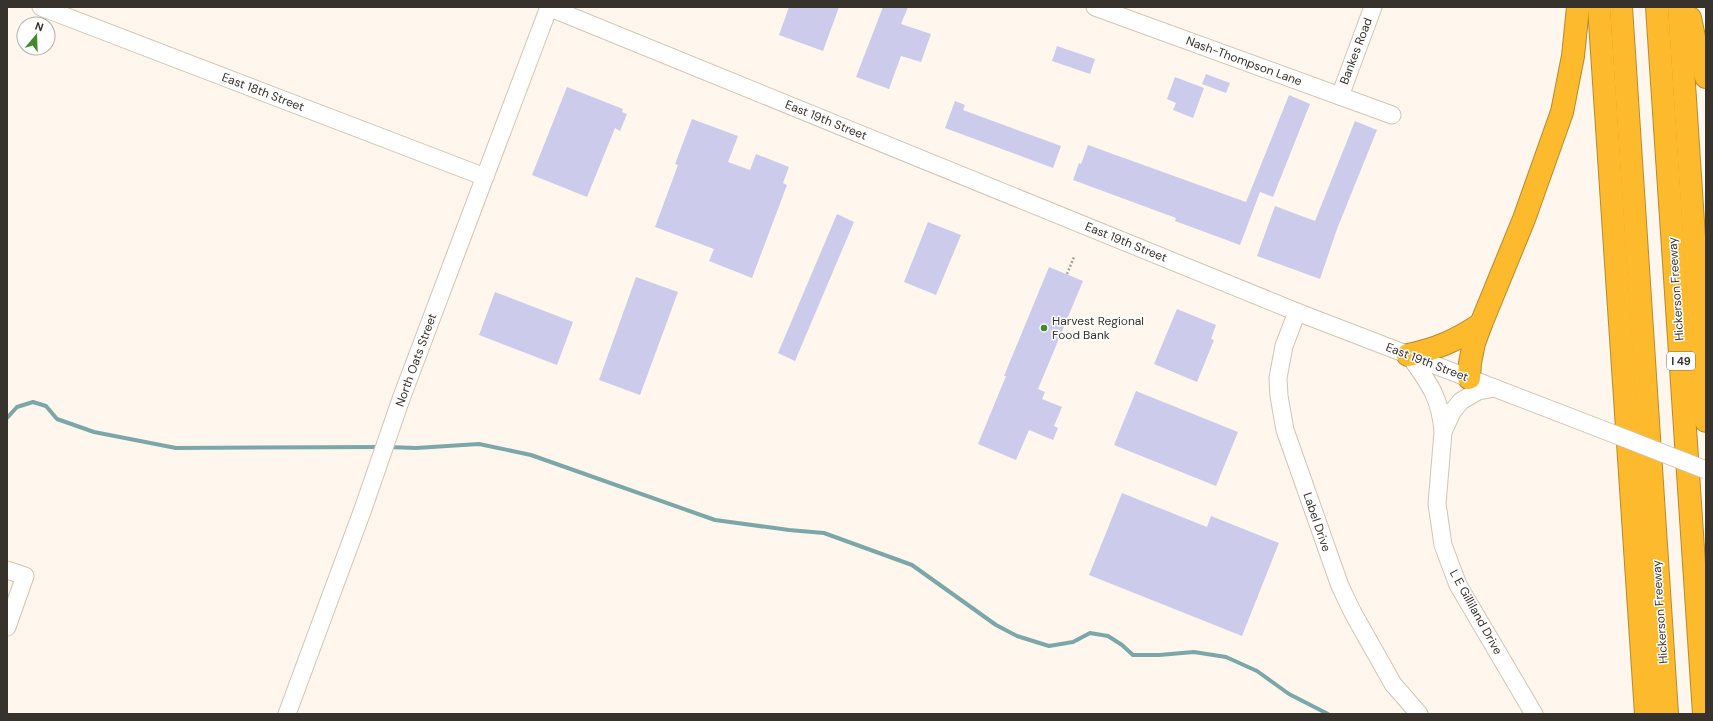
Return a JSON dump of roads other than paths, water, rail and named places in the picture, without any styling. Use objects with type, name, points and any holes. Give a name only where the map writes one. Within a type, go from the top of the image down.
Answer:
[{"type":"highway","points":[[1469,378],[1473,350],[1481,324],[1524,219],[1562,112],[1573,56],[1578,7]]},
{"type":"highway","points":[[1599,7],[1646,714]]},
{"type":"highway","name":"Hickerson Freeway","points":[[1621,7],[1667,714]]},
{"type":"highway","name":"Hickerson Freeway","points":[[1657,7],[1704,714]]},
{"type":"highway","points":[[1679,7],[1706,421]]},
{"type":"highway","points":[[1687,7],[1695,42],[1706,76]]},
{"type":"highway","points":[[1408,355],[1430,350],[1453,341],[1481,324]]},
{"type":"street","name":"East 18th Street","points":[[41,7],[485,178]]},
{"type":"street","name":"North Oats Street","points":[[287,714],[392,425],[548,7]]},
{"type":"street","name":"East 19th Street","points":[[548,7],[1297,312],[1706,470]]},
{"type":"street","name":"Nash-Thompson Lane","points":[[1095,7],[1392,115]]},
{"type":"street","name":"Bankes Road","points":[[1340,96],[1373,7]]},
{"type":"street","name":"Label Drive","points":[[1297,312],[1282,353],[1278,378],[1279,402],[1285,430],[1340,586],[1353,613],[1393,684],[1419,714]]},
{"type":"street","points":[[1408,355],[1434,391],[1442,414],[1443,432]]},
{"type":"street","name":"L E Gilliland Drive","points":[[1495,388],[1478,391],[1462,401],[1452,412],[1443,432],[1437,504],[1443,545],[1450,568],[1465,598],[1534,714]]},
{"type":"street","points":[[7,570],[25,576],[7,627]]},
{"type":"waterway","points":[[7,418],[17,407],[33,402],[46,406],[57,419],[94,432],[176,448],[381,447]]},
{"type":"waterway","points":[[388,447],[416,448],[479,444],[531,455],[715,520],[824,533],[912,565],[996,625],[1017,636],[1049,646],[1073,642],[1090,633],[1108,636],[1122,645],[1133,655],[1159,655],[1194,652],[1226,657],[1257,671],[1289,694],[1328,714]]},
{"type":"place","name":"Harvest Regional Food Bank","points":[[1044,328]]}]
